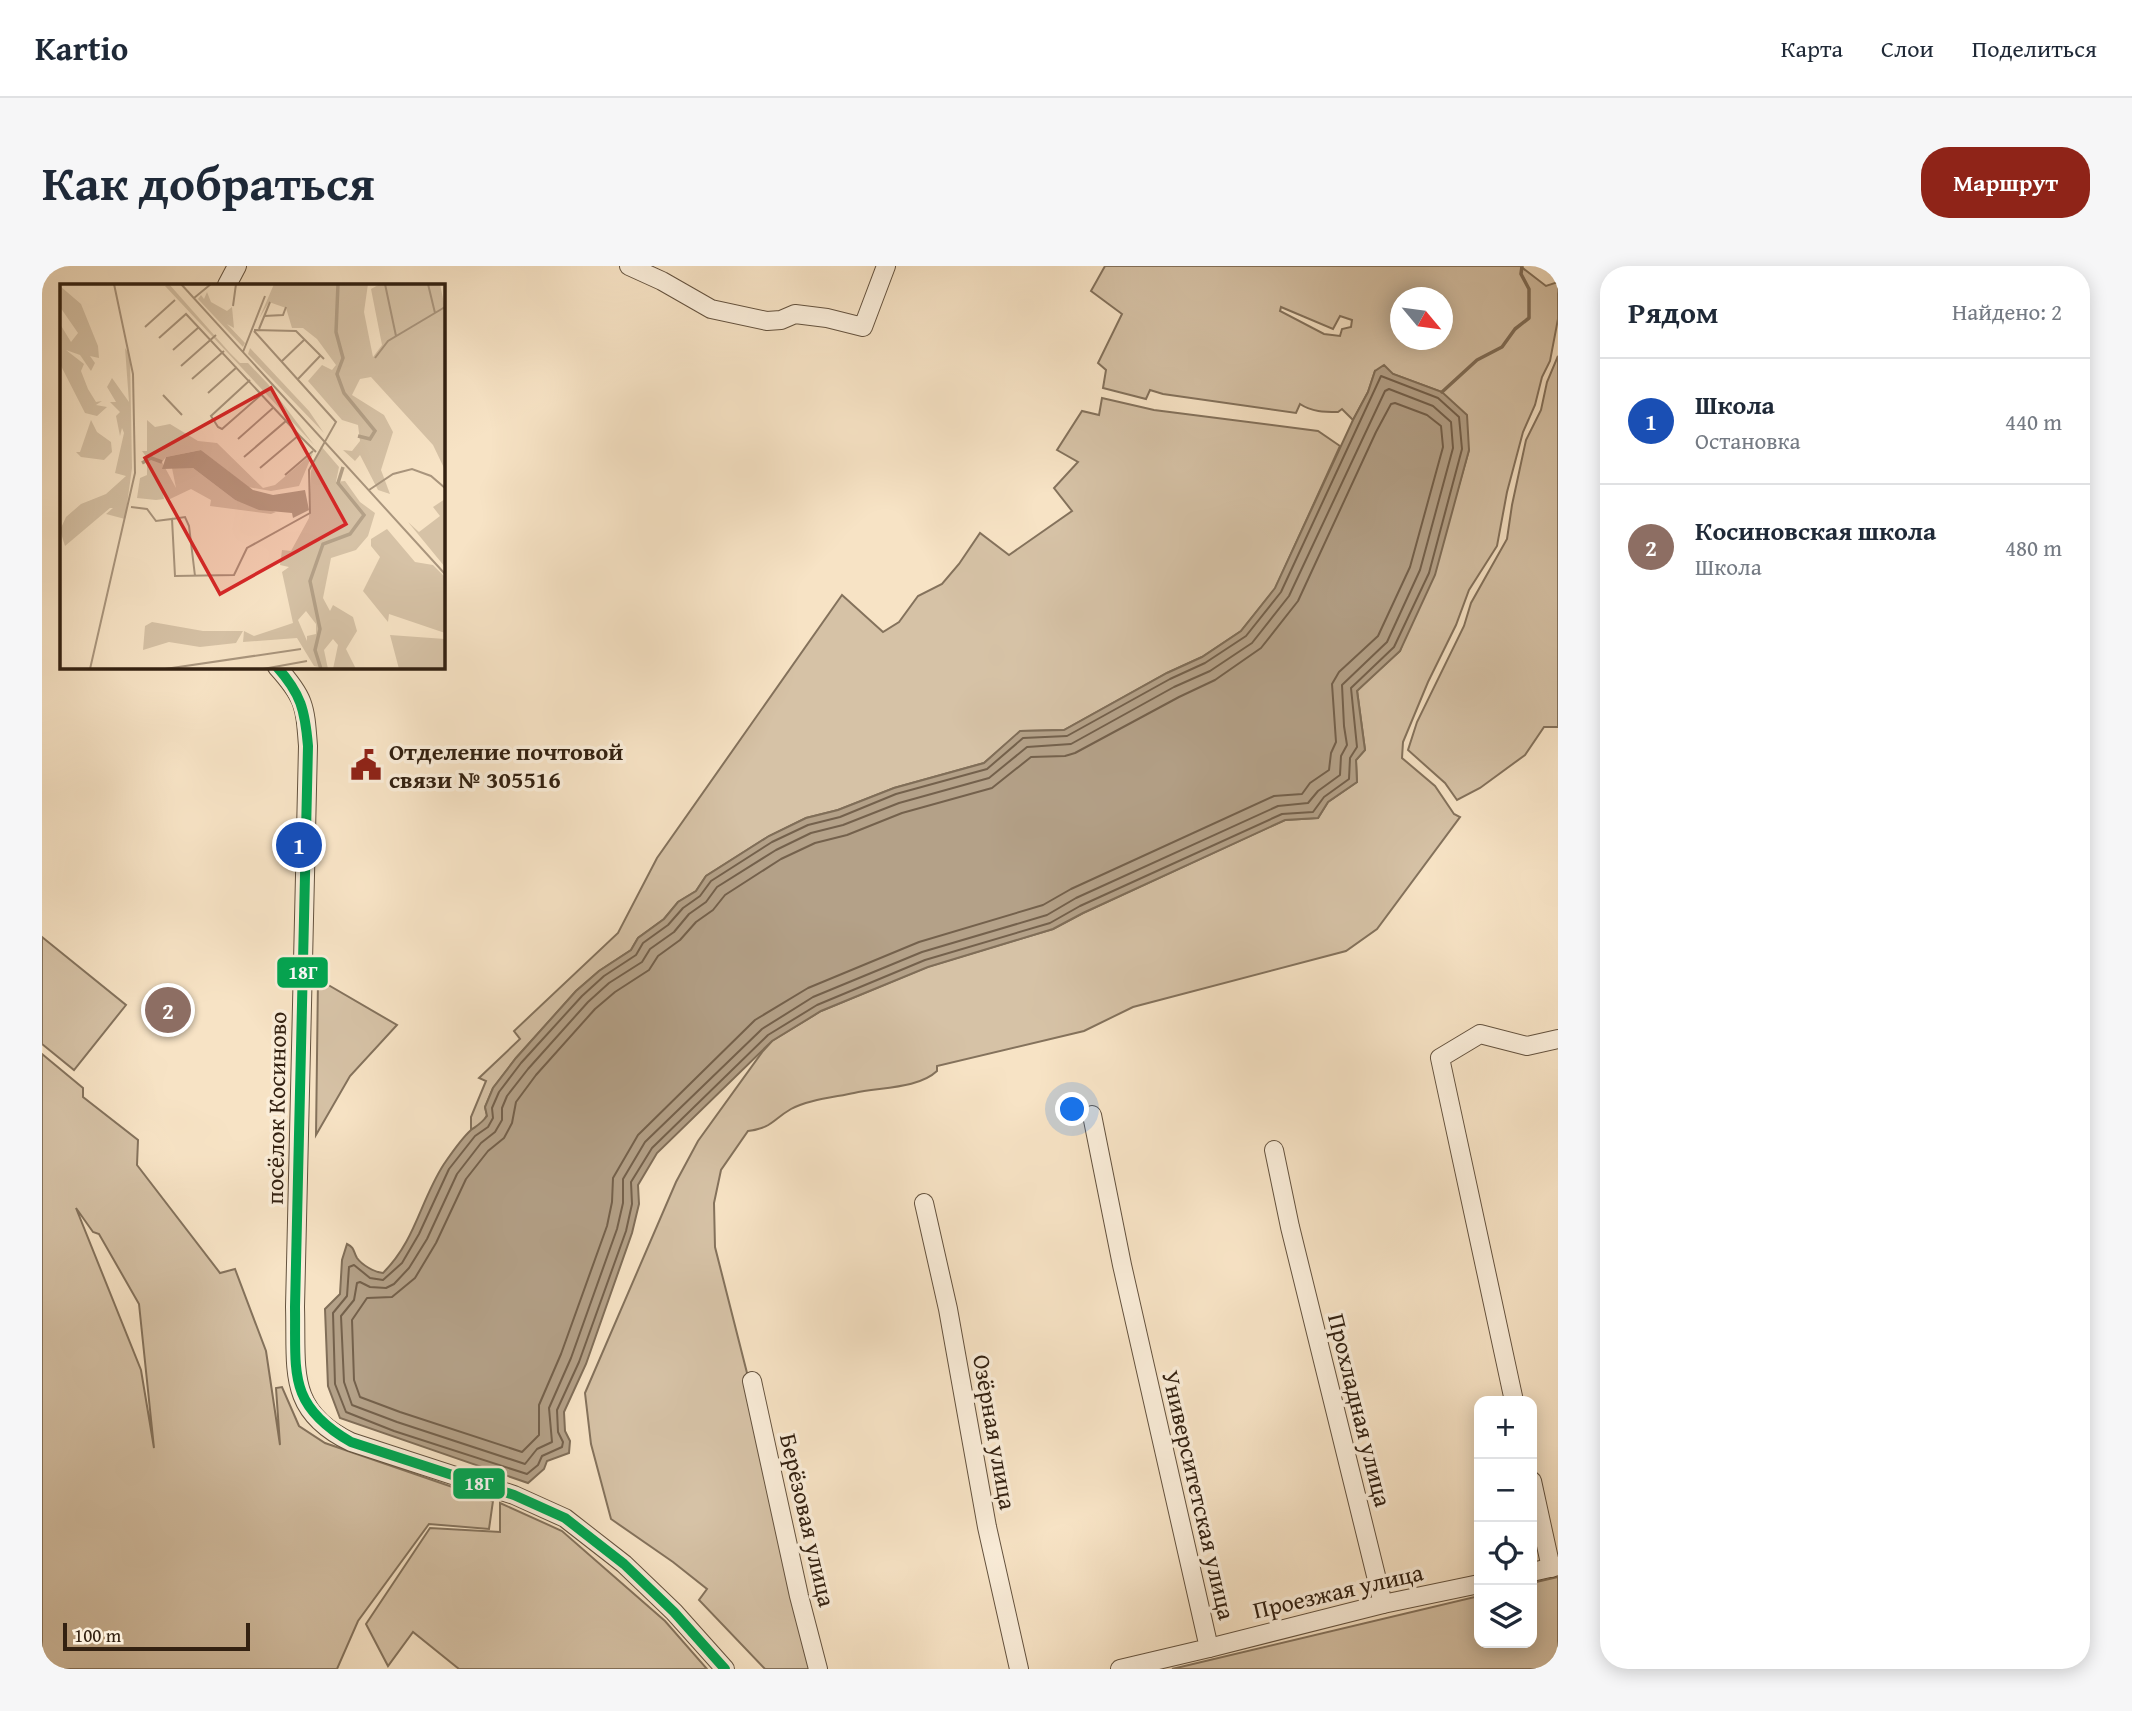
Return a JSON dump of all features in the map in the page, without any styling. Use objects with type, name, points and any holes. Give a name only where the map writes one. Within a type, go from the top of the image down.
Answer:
[{"type":"street","points":[[228,284],[237,266]]},
{"type":"street","points":[[629,266],[711,309],[766,321],[781,320],[795,314],[863,327],[886,266]]},
{"type":"street","name":"посёлок Косиново","points":[[278,668],[296,688],[305,711],[308,747],[295,1307],[297,1386],[310,1412],[329,1432],[351,1442],[514,1495],[565,1518],[624,1564],[674,1612],[724,1669]]},
{"type":"street","points":[[1513,1396],[1440,1058],[1480,1034],[1527,1046],[1558,1039]]},
{"type":"street","name":"Университетская улица","points":[[1092,1115],[1122,1265],[1209,1648],[1120,1669]]},
{"type":"street","name":"Прохладная улица","points":[[1274,1150],[1290,1227],[1383,1604]]},
{"type":"street","name":"Озёрная улица","points":[[924,1203],[948,1309],[987,1527],[1019,1669]]},
{"type":"street","name":"Берёзовая улица","points":[[752,1381],[799,1596],[818,1669]]},
{"type":"street","points":[[1537,1500],[1555,1567],[1537,1571]]},
{"type":"street","name":"Проезжая улица","points":[[1209,1648],[1383,1604],[1474,1585]]},
{"type":"shaded area","points":[[1105,266],[1520,266],[1546,286],[1558,282],[1558,319],[1550,361],[1523,432],[1507,492],[1497,546],[1469,590],[1403,742],[1402,758],[1435,786],[1454,814],[1460,817],[1377,929],[1346,951],[1133,1007],[1084,1031],[937,1066],[937,1071],[920,1081],[805,1103],[791,1109],[767,1126],[748,1131],[721,1170],[714,1203],[715,1247],[761,1428],[816,1669],[765,1669],[699,1600],[707,1589],[611,1519],[591,1444],[585,1393],[676,1182],[698,1141],[772,1041],[821,1011],[927,967],[1053,929],[1285,820],[1318,818],[1328,802],[1357,782],[1356,760],[1365,750],[1357,690],[1400,651],[1457,492],[1469,450],[1442,392],[1393,374],[1375,371],[1368,392],[1353,420],[1342,409],[1338,412],[1323,412],[1300,404],[1296,413],[1150,390],[1146,399],[1103,388],[1106,370],[1098,363],[1122,314],[1091,291]],"holes":[[[1281,307],[1333,329],[1340,316],[1352,320],[1351,327],[1342,329],[1340,336],[1324,334],[1280,311]]]},
{"type":"shaded area","points":[[1558,356],[1558,727],[1544,727],[1525,755],[1480,788],[1457,800],[1445,783],[1408,750],[1417,722],[1464,626],[1471,603],[1507,539],[1526,440],[1541,410],[1547,382]]},
{"type":"shaded area","points":[[1102,398],[1154,410],[1318,431],[1340,446],[1275,589],[1241,631],[1202,657],[1167,673],[1064,730],[1021,731],[984,763],[894,788],[838,810],[806,818],[769,836],[706,876],[696,891],[678,902],[664,919],[638,938],[631,950],[599,971],[576,991],[493,1088],[485,1107],[487,1115],[482,1124],[471,1130],[471,1117],[486,1081],[479,1078],[520,1039],[514,1031],[618,933],[657,858],[842,595],[883,632],[899,622],[918,596],[942,584],[980,533],[1009,555],[1072,511],[1054,488],[1078,462],[1057,450],[1082,411],[1099,415]]},
{"type":"shaded area","points":[[42,937],[126,1005],[74,1070],[42,1044]]},
{"type":"shaded area","points":[[318,979],[397,1025],[350,1076],[316,1135]]},
{"type":"shaded area","points":[[42,1054],[83,1088],[83,1097],[138,1140],[137,1165],[220,1273],[235,1269],[266,1351],[280,1445],[276,1388],[282,1387],[299,1426],[325,1443],[493,1501],[489,1529],[429,1524],[358,1621],[337,1669],[42,1669]],"holes":[[[76,1208],[93,1232],[99,1234],[139,1304],[154,1448],[141,1370]]]},
{"type":"shaded area","points":[[500,1503],[562,1531],[665,1621],[707,1669],[459,1669],[413,1632],[388,1666],[366,1624],[430,1528],[500,1532]]},
{"type":"shaded area","points":[[1558,1577],[1558,1667],[1172,1669],[1474,1597],[1474,1648],[1537,1648],[1537,1582]]},
{"type":"water","points":[[1384,365],[1393,374],[1442,392],[1467,415],[1469,450],[1435,575],[1400,651],[1357,691],[1365,750],[1356,760],[1357,782],[1328,802],[1318,818],[1285,820],[1053,929],[928,967],[821,1011],[772,1041],[657,1153],[638,1185],[639,1204],[632,1233],[586,1364],[564,1412],[565,1431],[570,1441],[569,1453],[547,1461],[544,1469],[528,1483],[340,1418],[328,1386],[325,1309],[340,1294],[342,1260],[347,1244],[353,1248],[362,1263],[383,1273],[403,1247],[444,1164],[471,1130],[487,1116],[485,1107],[493,1088],[576,991],[599,971],[631,950],[638,938],[664,919],[678,902],[696,891],[706,876],[769,836],[806,818],[838,810],[894,788],[984,763],[1020,731],[1064,730],[1167,673],[1202,657],[1241,631],[1275,588],[1368,392],[1375,371]]},
{"type":"waterway","points":[[1442,392],[1477,360],[1502,347],[1515,329],[1529,318],[1529,289],[1521,274],[1522,266]]},
{"type":"transit line","name":"18Г","points":[[278,668],[297,694],[308,746],[295,1307],[296,1369],[305,1400],[315,1415],[351,1442],[514,1495],[565,1518],[624,1564],[674,1612],[725,1669]]},
{"type":"place","name":"Отделение почтовой связи № 305516","points":[[366,765]]},
{"type":"place","name":"Школа","points":[[299,845]]},
{"type":"place","name":"Косиновская школа","points":[[168,1010]]}]
